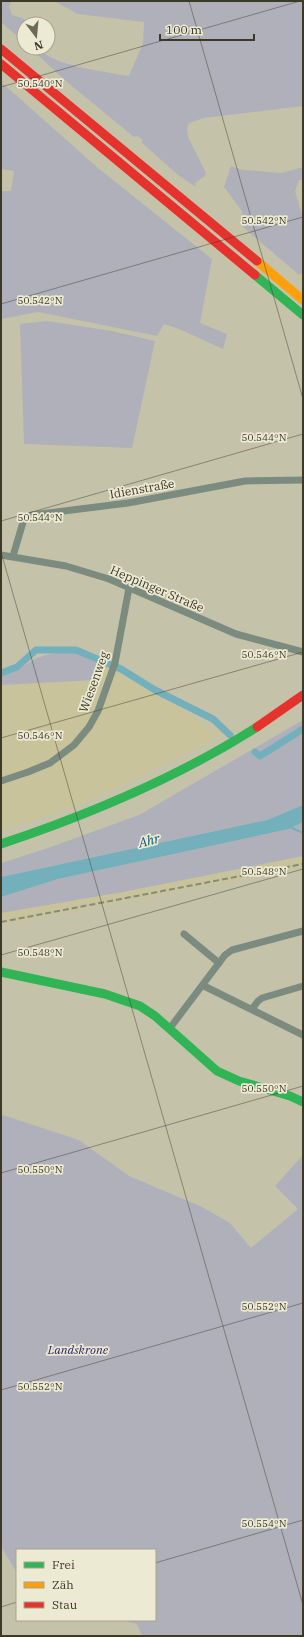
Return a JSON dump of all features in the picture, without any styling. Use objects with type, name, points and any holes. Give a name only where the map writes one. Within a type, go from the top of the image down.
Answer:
[{"type":"main road","points":[[1,48],[303,300]]},
{"type":"main road","points":[[1,64],[303,314]]},
{"type":"main road","points":[[1,844],[92,812],[163,780],[223,748],[303,695]]},
{"type":"main road","points":[[1,972],[105,994],[125,1000],[145,1010],[170,1028],[217,1071],[239,1081],[290,1096],[303,1102]]},
{"type":"street","name":"Idienstraße","points":[[13,556],[24,518],[32,515],[128,503],[245,481],[303,480]]},
{"type":"street","name":"Heppinger Straße","points":[[1,554],[66,566],[110,579],[236,634],[303,652]]},
{"type":"street","name":"Wiesenweg","points":[[1,781],[50,763],[74,745],[89,727],[98,711],[114,665],[129,588]]},
{"type":"street","points":[[170,1028],[204,986],[225,955],[232,950],[303,931]]},
{"type":"street","points":[[184,934],[219,963]]},
{"type":"street","points":[[204,986],[303,1035]]},
{"type":"street","points":[[252,1009],[258,1000],[262,998],[303,986]]},
{"type":"shaded area","points":[[97,660],[223,734],[140,777],[80,804],[1,831],[1,685],[97,680]]},
{"type":"shaded area","points":[[303,856],[303,868],[1,925],[1,913],[123,892]]},
{"type":"green space","points":[[1,1],[12,1],[9,6],[12,15],[16,16],[16,35],[1,22]]},
{"type":"green space","points":[[54,1],[303,1],[303,106],[204,118],[189,123],[187,127],[188,137],[206,173],[205,176],[195,183],[196,187],[178,175],[142,143],[142,139],[137,136],[134,137],[67,82],[39,56],[50,56],[67,64],[129,76],[143,43],[144,22],[78,14]]},
{"type":"green space","points":[[1,82],[98,168],[212,259],[200,323],[227,334],[223,349],[179,329],[164,324],[157,336],[38,312],[1,319],[1,191],[11,191],[14,171],[1,169]]},
{"type":"green space","points":[[231,166],[243,170],[282,173],[303,167],[303,180],[299,180],[295,191],[303,218],[303,273],[299,275],[243,227],[242,211],[224,187]]},
{"type":"green space","points":[[47,321],[112,331],[155,341],[132,448],[24,444],[20,324]]},
{"type":"green space","points":[[70,651],[97,660],[97,680],[1,685],[1,676],[18,670],[34,659],[46,655]]},
{"type":"green space","points":[[303,720],[303,805],[267,820],[1,877],[1,863],[48,848],[139,815]]},
{"type":"green space","points":[[303,822],[303,856],[123,892],[1,913],[1,897],[58,879],[289,829]]},
{"type":"green space","name":"Landskrone","points":[[1,1115],[79,1140],[129,1176],[202,1207],[230,1223],[251,1248],[298,1209],[275,1186],[303,1155],[303,1636],[142,1636],[137,1624],[126,1621],[156,1621],[156,1549],[16,1549],[16,1571],[1,1546]]},
{"type":"water","points":[[303,805],[303,822],[289,829],[58,879],[1,897],[1,877],[267,820]]},
{"type":"waterway","points":[[1,673],[17,667],[36,650],[76,650],[121,669],[155,690],[213,719],[230,735]]},
{"type":"waterway","points":[[255,752],[260,756],[303,729]]},
{"type":"waterway","points":[[290,827],[303,833]]},
{"type":"railway","points":[[1,922],[303,864]]},
{"type":"traffic: fast","points":[[255,275],[303,315]]},
{"type":"traffic: fast","points":[[1,844],[68,820],[165,779],[196,763],[257,727]]},
{"type":"traffic: fast","points":[[1,972],[105,994],[140,1006],[155,1016],[217,1071],[239,1081],[290,1096],[303,1102]]},
{"type":"traffic: slow","points":[[257,261],[303,300]]},
{"type":"traffic: jam","points":[[1,49],[257,261]]},
{"type":"traffic: jam","points":[[1,64],[255,275]]},
{"type":"traffic: jam","points":[[257,727],[303,695]]},
{"type":"water label","name":"Ahr","points":[[149,840]]}]
